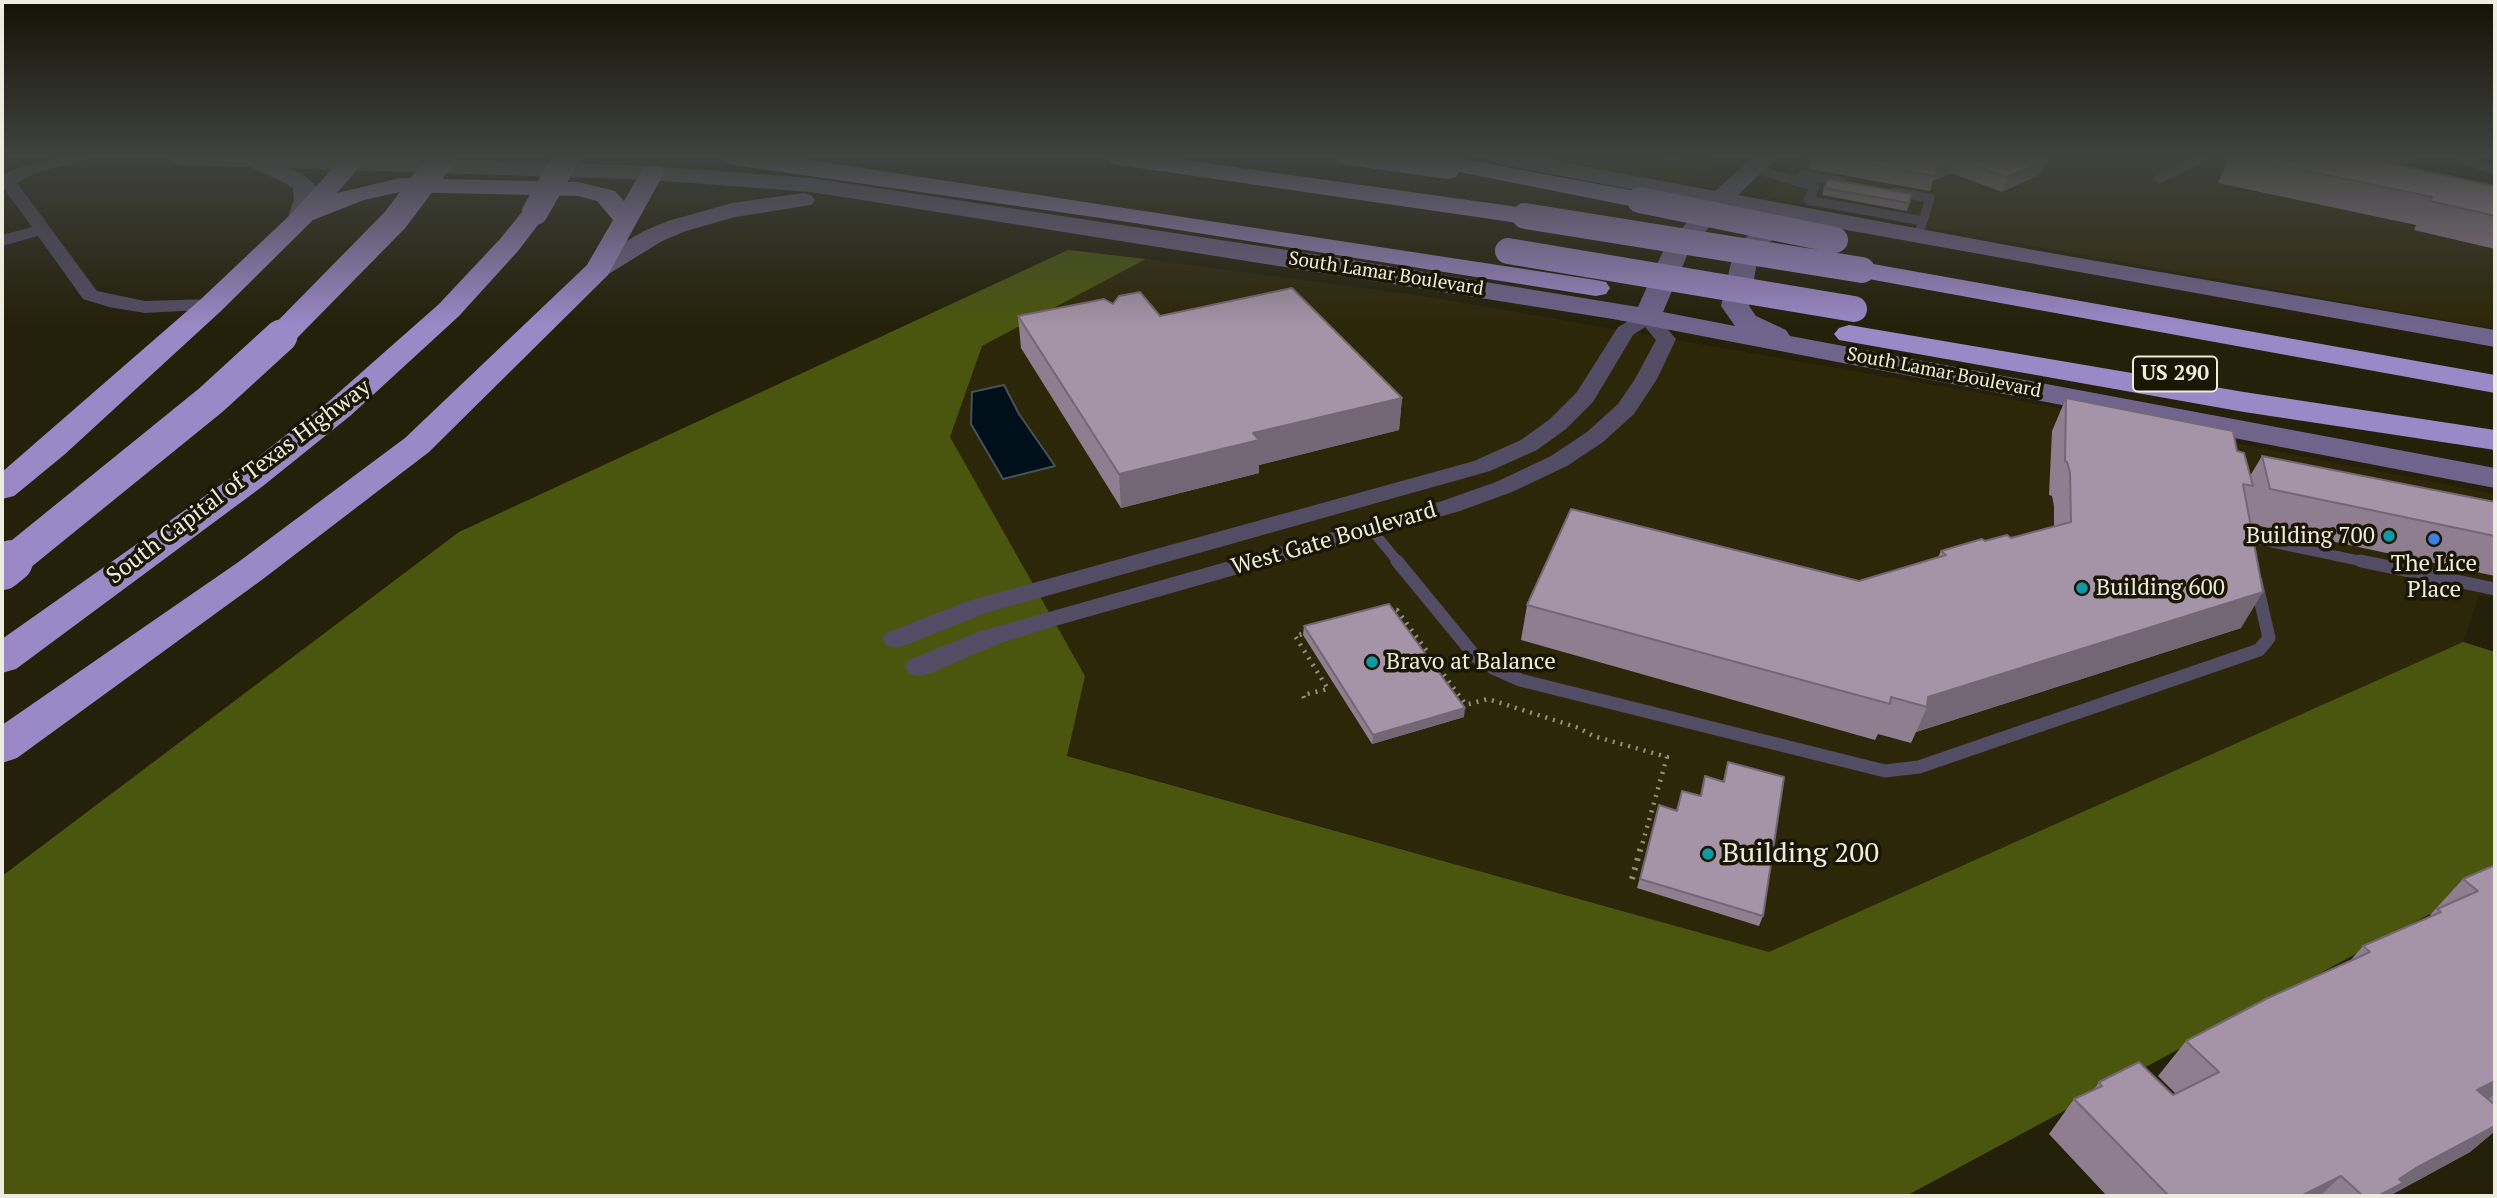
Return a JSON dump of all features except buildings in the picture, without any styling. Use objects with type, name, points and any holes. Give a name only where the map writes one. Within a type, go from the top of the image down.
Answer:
[{"type":"highway","points":[[2,489],[52,448],[211,305],[305,214]]},
{"type":"highway","points":[[300,219],[310,214]]},
{"type":"highway","points":[[2,569],[211,400],[294,324],[400,214]]},
{"type":"highway","name":"South Capital of Texas Highway","points":[[2,659],[251,479],[339,409],[457,301],[509,245],[533,214]]},
{"type":"highway","points":[[622,214],[626,219]]},
{"type":"highway","points":[[2,747],[250,571],[417,444],[598,269],[629,214]]},
{"type":"highway","points":[[1127,214],[1596,288],[1852,321]]},
{"type":"highway","points":[[1260,214],[1604,266],[1852,321],[2244,402],[2495,439]]},
{"type":"highway","name":"US 290","points":[[1509,214],[1894,241],[2495,384]]},
{"type":"highway","points":[[1726,214],[1894,241]]},
{"type":"main road","points":[[300,219],[301,214]]},
{"type":"main road","points":[[598,269],[653,236],[720,214]]},
{"type":"main road","name":"South Lamar Boulevard","points":[[996,214],[1333,265],[1647,317],[2495,478]]},
{"type":"main road","name":"West Gate Boulevard","points":[[1647,317],[1677,249],[1707,214]]},
{"type":"main road","points":[[1785,214],[1894,241]]},
{"type":"main road","points":[[1809,348],[1764,332],[1746,322],[1735,306],[1744,263],[1758,239],[1769,232],[1814,225],[1894,241],[2495,339]]},
{"type":"street","points":[[32,214],[90,295],[116,303],[145,307],[211,305]]},
{"type":"street","points":[[2,240],[44,229]]},
{"type":"street","name":"West Gate Boulevard","points":[[896,639],[977,607],[1482,466],[1529,445],[1558,424],[1585,397],[1625,331],[1647,317],[1667,339],[1626,409],[1595,437],[1559,461],[1504,487],[1451,506],[1036,623],[988,638],[919,667]]},
{"type":"lane","points":[[1837,214],[1894,241],[1917,214]]},
{"type":"lane","points":[[1371,529],[1475,656],[1493,668],[1520,680],[1885,771],[1919,767],[2259,650],[2269,638],[2248,543],[2495,589]]},
{"type":"path","points":[[1384,613],[1397,610],[1466,705]]},
{"type":"path","points":[[1304,698],[1303,695],[1328,689],[1295,636],[1308,633]]},
{"type":"path","points":[[1456,707],[1488,699],[1579,728],[1593,736],[1667,757],[1632,879]]},
{"type":"shaded area","points":[[1855,214],[2495,214],[2495,329]]},
{"type":"shaded area","points":[[1146,259],[1424,296],[1980,393],[2495,494],[2495,598],[2479,595],[2463,642],[1769,952],[1067,755],[1085,676],[950,437],[982,346]]},
{"type":"green space","points":[[1068,250],[1146,259],[982,346],[950,437],[1085,676],[1067,756],[1769,952],[2463,642],[2495,652],[2495,879],[1906,1196],[2,1196],[2,876],[459,532]]},
{"type":"water","points":[[1004,385],[1019,414],[1055,466],[1003,479],[971,424],[972,392]]},
{"type":"place","name":"Building 700","points":[[2389,536]]},
{"type":"place","name":"The Lice Place","points":[[2434,539]]},
{"type":"place","name":"Building 600","points":[[2082,588]]},
{"type":"place","name":"Bravo at Balance","points":[[1372,662]]},
{"type":"place","name":"Building 200","points":[[1708,854]]}]
